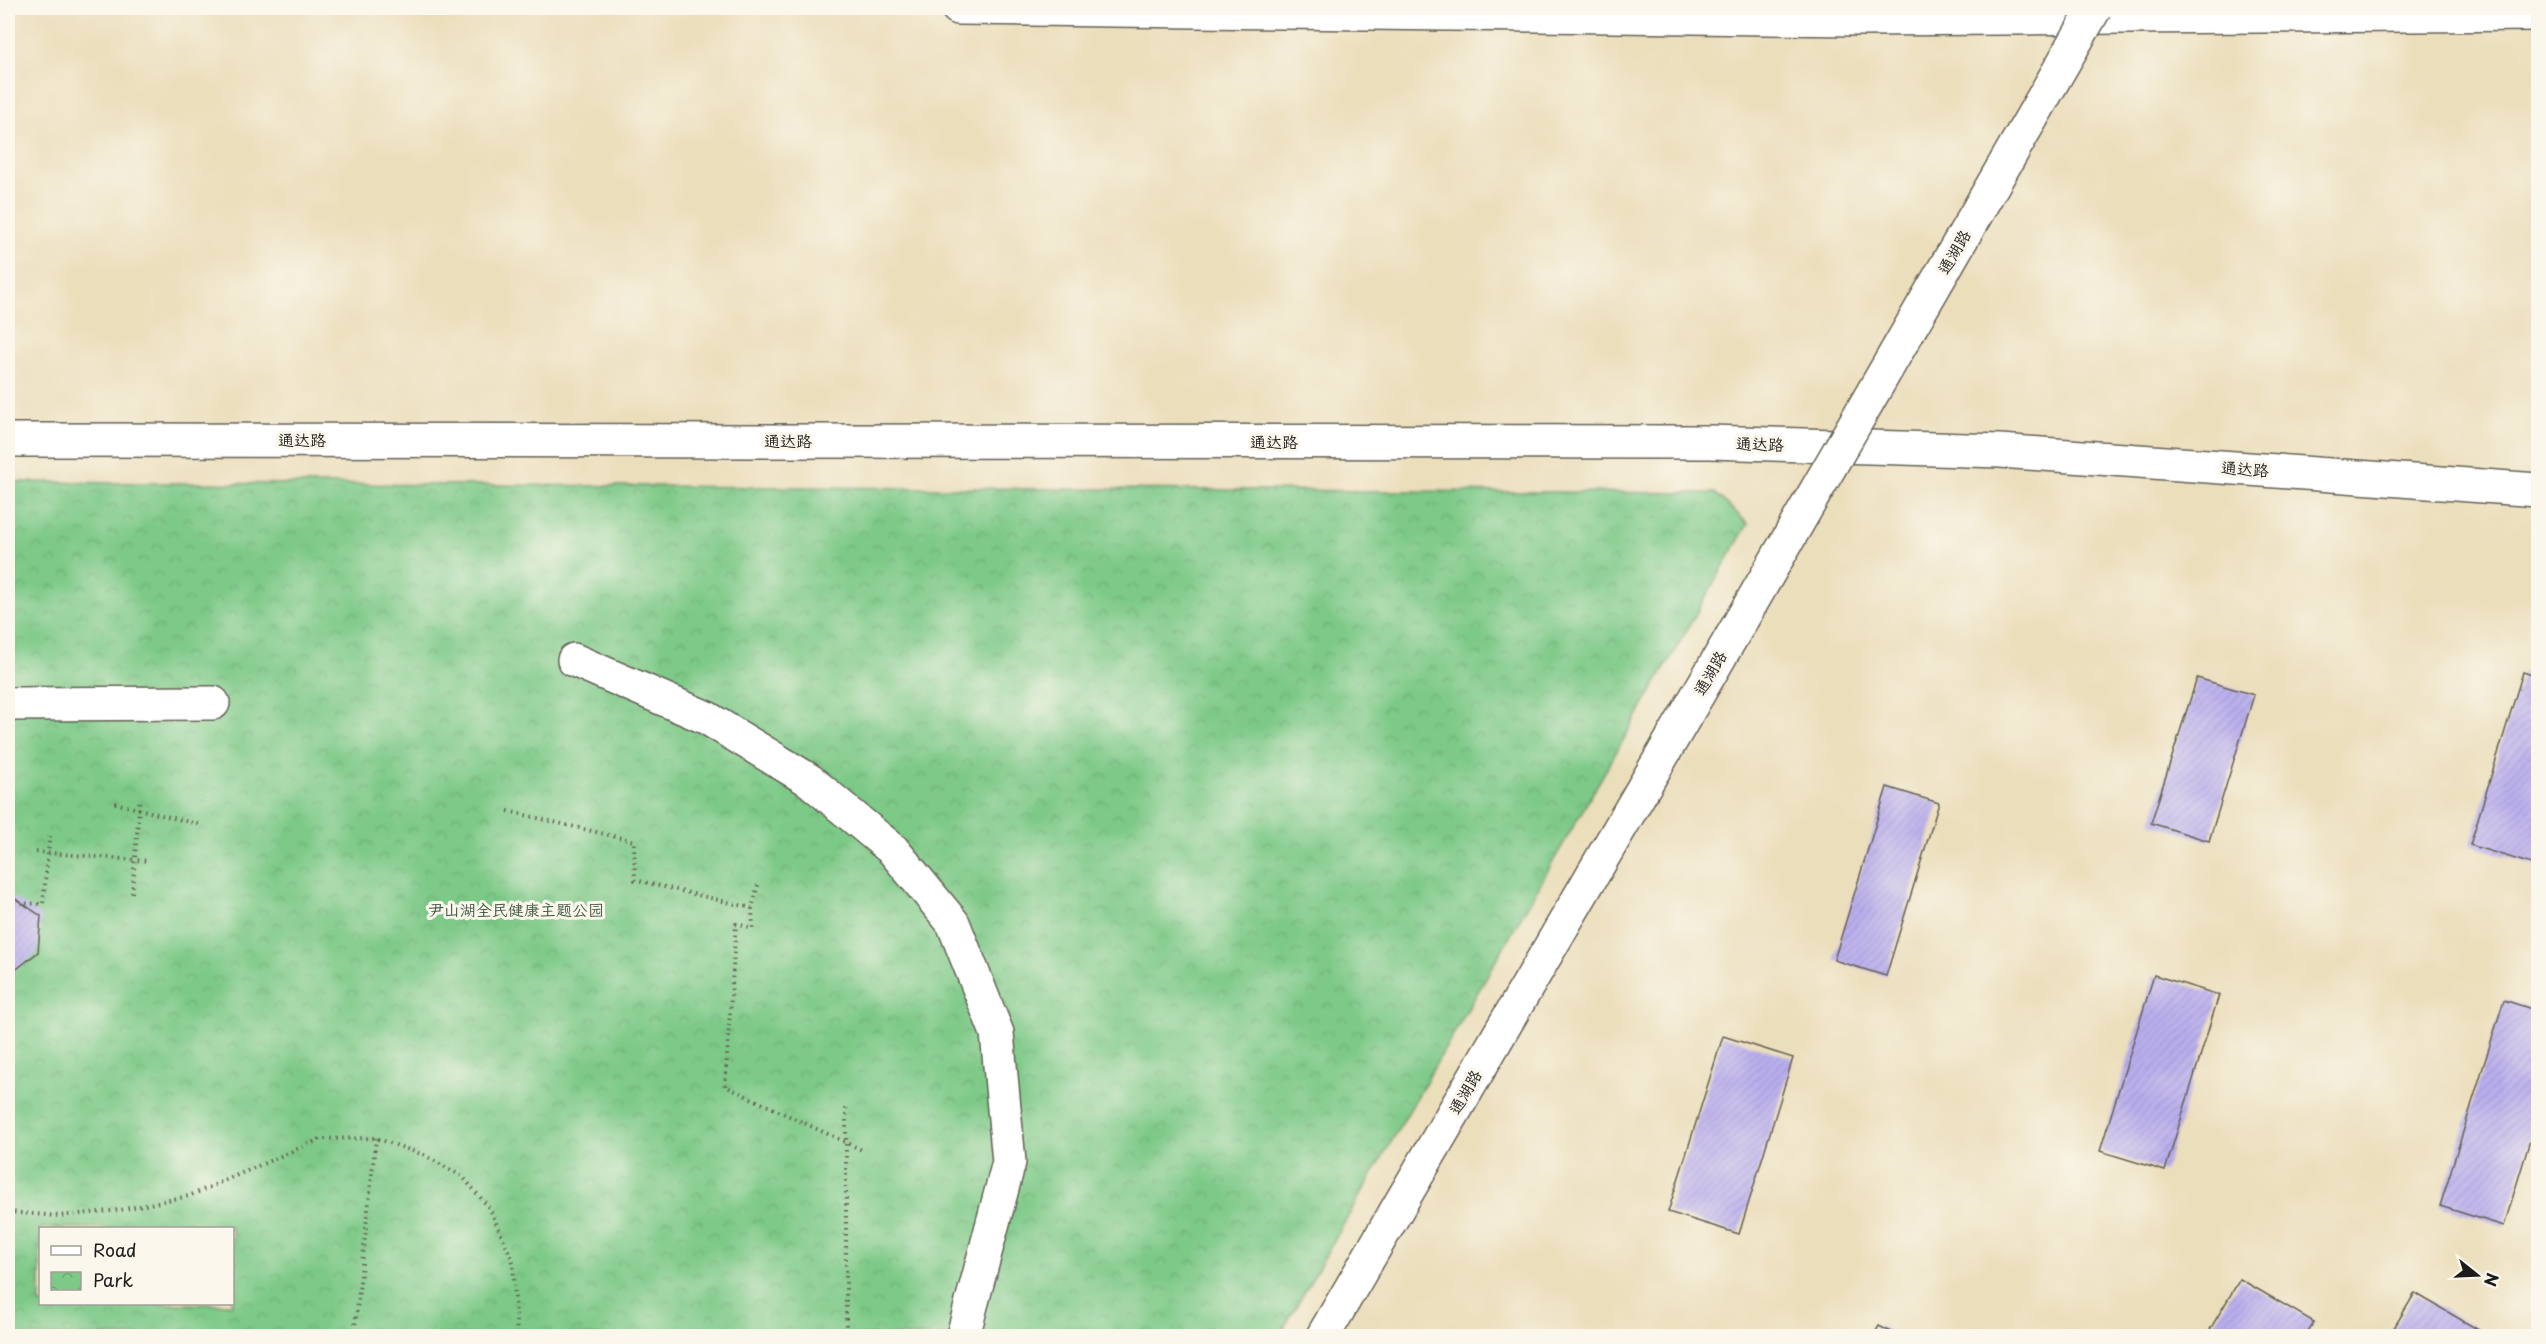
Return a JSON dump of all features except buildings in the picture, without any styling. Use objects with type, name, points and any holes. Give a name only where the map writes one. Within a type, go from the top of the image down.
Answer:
[{"type":"main road","points":[[958,8],[1857,19],[2538,14]]},
{"type":"main road","name":"通湖路","points":[[1323,1336],[2096,8]]},
{"type":"main road","name":"通达路","points":[[8,440],[1710,442],[2000,451],[2538,490]]},
{"type":"main road","points":[[574,660],[707,718],[809,780],[893,850],[953,923],[998,1033],[1009,1162],[963,1336]]},
{"type":"main road","points":[[8,704],[213,703]]},
{"type":"path","points":[[132,893],[140,798]]},
{"type":"path","points":[[115,803],[201,825]]},
{"type":"path","points":[[508,811],[634,841],[635,880],[752,908]]},
{"type":"path","points":[[8,903],[43,904],[50,832]]},
{"type":"path","points":[[36,852],[149,861]]},
{"type":"path","points":[[758,885],[752,908],[753,928],[736,924],[725,1086],[862,1150]]},
{"type":"path","points":[[846,1108],[848,1143],[846,1336]]},
{"type":"path","points":[[354,1336],[376,1138]]},
{"type":"path","points":[[8,1212],[59,1216],[120,1210],[189,1196],[321,1139],[376,1138],[424,1155],[463,1177],[490,1209],[513,1262],[517,1336]]},
{"type":"green space","name":"尹山湖全民健康主题公园","points":[[8,482],[1715,493],[1748,524],[1279,1336],[8,1336]]}]
